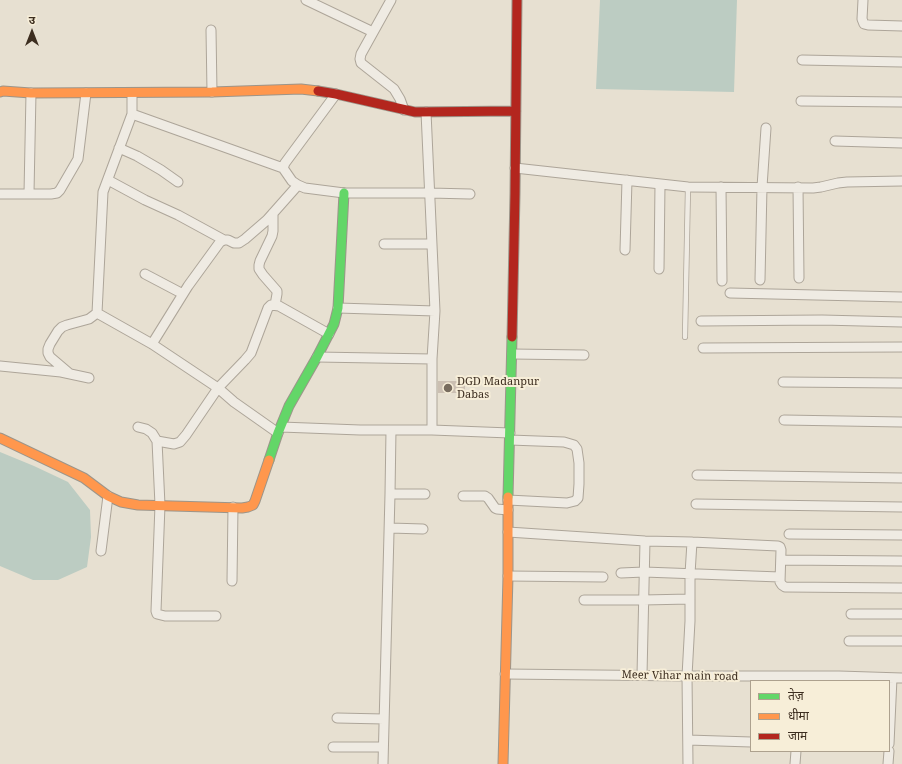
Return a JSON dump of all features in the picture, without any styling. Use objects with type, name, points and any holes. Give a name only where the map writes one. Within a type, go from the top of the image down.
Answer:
[{"type":"street","points":[[306,0],[373,32]]},
{"type":"street","points":[[391,0],[361,54],[360,59],[361,63],[394,89],[404,110]]},
{"type":"street","points":[[503,764],[515,194],[517,0]]},
{"type":"street","points":[[863,0],[862,19],[864,24],[902,26]]},
{"type":"street","points":[[211,30],[212,92]]},
{"type":"street","points":[[802,60],[902,62]]},
{"type":"street","points":[[0,92],[132,93],[301,89],[336,94],[404,110],[426,112],[516,111]]},
{"type":"street","points":[[29,194],[31,93]]},
{"type":"street","points":[[0,194],[57,193],[60,190],[76,163],[80,151],[86,93]]},
{"type":"street","points":[[97,313],[103,192],[132,114],[132,93]]},
{"type":"street","points":[[283,168],[336,94]]},
{"type":"street","points":[[801,101],[902,102]]},
{"type":"street","points":[[426,112],[435,311],[432,359],[432,430]]},
{"type":"street","points":[[132,114],[283,168],[292,181],[305,188],[344,193],[470,194]]},
{"type":"street","points":[[760,280],[762,187],[766,128]]},
{"type":"street","points":[[835,142],[902,143]]},
{"type":"street","points":[[119,148],[161,170],[178,182]]},
{"type":"street","points":[[515,168],[688,187],[821,188],[847,182],[902,181]]},
{"type":"street","points":[[108,180],[224,240],[234,243],[239,243],[246,239],[267,220],[298,185]]},
{"type":"street","points":[[625,250],[627,180]]},
{"type":"street","points":[[659,269],[660,184]]},
{"type":"street","points":[[721,187],[722,281]]},
{"type":"street","points":[[798,187],[799,278]]},
{"type":"street","points":[[0,438],[84,478],[108,496],[121,502],[138,505],[160,504],[233,507],[248,507],[253,504],[289,406],[334,324],[338,308],[344,193]]},
{"type":"street","points":[[273,213],[272,236],[260,261],[259,269],[277,291],[278,294],[275,305]]},
{"type":"street","points":[[152,344],[183,294],[216,246],[224,240]]},
{"type":"street","points":[[384,244],[432,244]]},
{"type":"street","points":[[145,274],[183,294]]},
{"type":"street","points":[[730,293],[902,297]]},
{"type":"street","points":[[157,441],[174,444],[180,442],[186,435],[218,388],[251,353],[268,308],[271,305],[279,306],[329,334]]},
{"type":"street","points":[[338,308],[435,311]]},
{"type":"street","points":[[97,313],[152,344],[218,388],[234,402],[279,430],[432,430],[564,442],[574,445],[577,448],[579,484],[578,498],[575,501],[567,503],[508,500]]},
{"type":"street","points":[[70,374],[50,357],[48,349],[50,344],[62,327],[82,322],[97,313]]},
{"type":"street","points":[[701,321],[822,320],[902,322]]},
{"type":"street","points":[[702,348],[902,347]]},
{"type":"street","points":[[512,354],[584,355]]},
{"type":"street","points":[[317,357],[432,359]]},
{"type":"street","points":[[0,366],[61,372],[89,378]]},
{"type":"street","points":[[783,382],[902,383]]},
{"type":"street","points":[[784,420],[902,422]]},
{"type":"street","points":[[138,427],[146,429],[152,433],[157,441],[160,504],[157,614],[165,616],[216,616]]},
{"type":"street","points":[[383,764],[390,528],[391,430]]},
{"type":"street","points":[[697,476],[902,478]]},
{"type":"street","points":[[390,494],[425,494]]},
{"type":"street","points":[[101,550],[108,496]]},
{"type":"street","points":[[464,496],[484,496],[488,498],[495,508],[508,510]]},
{"type":"street","points":[[696,504],[902,507]]},
{"type":"street","points":[[232,581],[233,507]]},
{"type":"street","points":[[390,528],[423,529]]},
{"type":"street","points":[[508,532],[644,541],[778,546],[780,547],[781,560],[780,582],[785,587],[902,588]]},
{"type":"street","points":[[789,534],[902,535]]},
{"type":"street","points":[[642,675],[644,541]]},
{"type":"street","points":[[688,764],[687,676],[692,542]]},
{"type":"street","points":[[781,560],[902,561]]},
{"type":"street","points":[[621,573],[644,572],[780,577]]},
{"type":"street","points":[[508,576],[604,577]]},
{"type":"street","points":[[584,600],[690,599]]},
{"type":"street","points":[[851,614],[902,614]]},
{"type":"street","points":[[849,641],[902,641]]},
{"type":"street","name":"Meer Vihar main road","points":[[505,674],[642,675],[796,679],[902,678]]},
{"type":"street","points":[[890,722],[892,678]]},
{"type":"street","points":[[336,718],[384,719]]},
{"type":"street","points":[[688,740],[750,742]]},
{"type":"street","points":[[333,747],[383,747]]},
{"type":"street","points":[[795,764],[796,752]]},
{"type":"street","points":[[888,764],[889,752]]},
{"type":"lane","points":[[686,338],[688,187]]},
{"type":"shaded area","points":[[600,0],[737,0],[734,92],[596,89]]},
{"type":"shaded area","points":[[0,452],[68,482],[90,510],[91,537],[87,567],[58,580],[33,580],[0,566]]},
{"type":"building","points":[[438,381],[465,381],[465,393],[438,393]]},
{"type":"traffic: fast","points":[[269,460],[289,406],[334,324],[338,308],[344,193]]},
{"type":"traffic: fast","points":[[508,497],[512,337]]},
{"type":"traffic: slow","points":[[0,92],[212,92],[301,89],[318,91]]},
{"type":"traffic: slow","points":[[0,438],[84,478],[108,496],[121,502],[138,505],[248,507],[253,505],[255,501],[269,460]]},
{"type":"traffic: slow","points":[[503,764],[508,576],[508,497]]},
{"type":"traffic: jam","points":[[512,337],[517,0]]},
{"type":"traffic: jam","points":[[318,91],[415,112],[516,111]]},
{"type":"place","name":"DGD Madanpur Dabas","points":[[448,388]]}]
